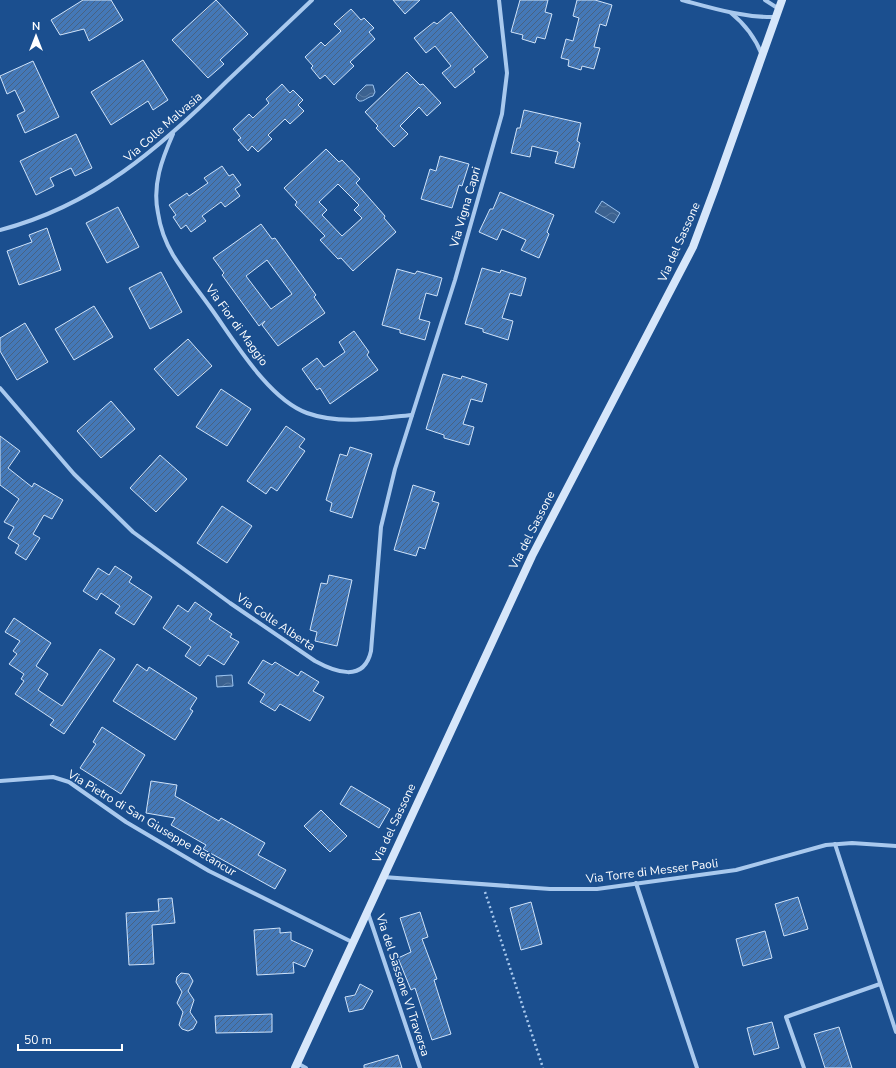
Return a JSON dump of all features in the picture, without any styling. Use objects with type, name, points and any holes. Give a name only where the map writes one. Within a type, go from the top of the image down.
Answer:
[{"type":"main road","name":"Via del Sassone","points":[[296,1065],[367,909],[532,556],[693,247],[721,174],[782,0]]},
{"type":"street","name":"Via Colle Malvasia","points":[[0,230],[36,218],[96,190],[131,168],[197,113],[312,0]]},
{"type":"street","name":"Via Vigna Capri","points":[[412,415],[455,280],[502,114],[507,73],[499,0]]},
{"type":"street","points":[[682,0],[729,12],[763,18],[776,17]]},
{"type":"street","points":[[765,0],[779,9]]},
{"type":"street","points":[[729,12],[749,29],[755,37],[762,55]]},
{"type":"street","name":"Via Fior di Maggio","points":[[173,134],[157,179],[156,196],[163,233],[173,255],[246,358],[276,393],[295,408],[320,417],[359,419],[412,415]]},
{"type":"street","name":"Via Colle Alberta","points":[[0,388],[74,474],[114,515],[143,540],[305,655],[330,669],[347,672],[355,672],[364,667],[370,655],[381,527],[395,469],[412,415]]},
{"type":"street","name":"Via Pietro di San Giuseppe Betancur","points":[[0,781],[53,778],[69,782],[126,822],[209,870],[352,942]]},
{"type":"street","name":"Via Torre di Messer Paoli","points":[[382,877],[550,889],[585,889],[617,887],[736,870],[811,848],[835,844],[856,843],[896,846]]},
{"type":"street","points":[[835,844],[896,1032]]},
{"type":"street","points":[[636,884],[697,1068]]},
{"type":"street","name":"Via del Sassone VI Traversa","points":[[367,909],[420,1068]]},
{"type":"street","points":[[804,1068],[786,1017],[880,984]]},
{"type":"street","points":[[296,1065],[306,1068]]},
{"type":"path","points":[[482,884],[543,1068]]},
{"type":"water","points":[[366,85],[373,85],[375,92],[373,96],[359,101],[356,98],[357,94]]},
{"type":"water","points":[[602,201],[620,213],[614,223],[595,212]]},
{"type":"water","points":[[232,675],[233,686],[217,687],[216,676]]},
{"type":"building","points":[[83,0],[111,0],[123,20],[89,41],[84,29],[60,35],[51,20]]},
{"type":"building","points":[[216,0],[248,34],[220,60],[224,64],[208,78],[172,40]]},
{"type":"building","points":[[393,0],[420,0],[405,14]]},
{"type":"building","points":[[520,0],[548,0],[545,12],[552,14],[545,39],[537,37],[535,43],[522,39],[523,35],[511,32]]},
{"type":"building","points":[[577,0],[595,0],[612,5],[606,26],[600,24],[594,47],[600,48],[594,69],[582,66],[581,70],[568,66],[569,60],[561,58],[566,39],[573,41],[579,18],[573,16]]},
{"type":"building","points":[[351,9],[361,20],[364,18],[374,28],[369,32],[375,39],[350,62],[354,66],[334,85],[325,75],[320,79],[311,68],[313,66],[305,57],[321,42],[325,46],[341,31],[334,24]]},
{"type":"building","points":[[451,12],[488,57],[473,69],[475,72],[455,88],[442,73],[451,66],[435,46],[426,53],[414,38],[434,22],[437,24]]},
{"type":"building","points":[[143,60],[168,100],[153,110],[148,101],[111,125],[91,92]]},
{"type":"building","points":[[33,61],[59,117],[25,133],[17,115],[25,111],[15,90],[7,94],[0,76]]},
{"type":"building","points":[[407,72],[420,85],[423,84],[441,103],[427,116],[419,107],[400,126],[408,134],[394,147],[376,128],[378,126],[365,112]]},
{"type":"building","points":[[282,84],[290,93],[293,90],[303,100],[298,105],[304,111],[290,124],[285,119],[268,135],[272,139],[258,152],[252,146],[248,151],[238,140],[241,138],[233,129],[249,114],[253,118],[269,103],[266,99]]},
{"type":"building","points":[[524,110],[581,123],[577,141],[580,143],[574,168],[555,163],[558,152],[532,146],[530,157],[511,153],[517,128],[520,128]]},
{"type":"building","points":[[76,134],[92,168],[75,176],[71,168],[50,178],[54,186],[36,195],[20,161]]},
{"type":"building","points":[[326,149],[339,162],[342,160],[360,179],[356,183],[385,216],[384,218],[396,232],[353,271],[341,258],[338,259],[320,240],[325,236],[295,205],[297,202],[284,188]],"holes":[[[338,184],[359,205],[354,210],[362,218],[342,236],[322,215],[327,210],[319,202]]]},
{"type":"building","points":[[440,156],[469,164],[462,186],[459,185],[452,208],[421,199],[430,169],[436,171]]},
{"type":"building","points":[[222,166],[229,176],[233,174],[241,185],[235,189],[240,196],[225,207],[221,202],[202,216],[206,221],[191,232],[186,225],[181,229],[173,217],[176,215],[169,205],[187,193],[189,196],[208,183],[204,178]]},
{"type":"building","points":[[500,192],[554,215],[547,232],[549,234],[539,258],[521,250],[526,240],[502,229],[497,240],[479,232],[490,209],[493,209]]},
{"type":"building","points":[[118,207],[139,247],[107,263],[86,223]]},
{"type":"building","points":[[261,224],[272,239],[275,238],[301,274],[316,295],[314,297],[325,313],[278,346],[262,325],[265,321],[259,326],[222,275],[224,273],[213,258]],"holes":[[[267,260],[292,294],[271,309],[246,276]]]},
{"type":"building","points":[[47,228],[61,270],[19,285],[7,251],[32,242],[29,235]]},
{"type":"building","points":[[482,268],[500,273],[501,270],[526,278],[521,296],[510,293],[502,318],[513,321],[508,340],[483,332],[483,329],[465,324]]},
{"type":"building","points":[[397,269],[415,274],[417,271],[442,278],[437,296],[426,293],[419,319],[430,322],[425,340],[400,333],[400,330],[382,325]]},
{"type":"building","points":[[161,272],[182,312],[150,329],[129,288]]},
{"type":"building","points":[[94,306],[113,337],[74,360],[55,329]]},
{"type":"building","points":[[25,323],[48,362],[17,380],[0,351],[0,338]]},
{"type":"building","points":[[354,331],[369,352],[367,355],[378,370],[330,404],[320,388],[317,390],[302,369],[317,358],[324,367],[345,352],[339,342]]},
{"type":"building","points":[[188,339],[212,366],[178,396],[154,369]]},
{"type":"building","points":[[443,374],[461,379],[462,376],[487,384],[482,402],[471,399],[463,424],[474,427],[469,445],[444,438],[444,435],[426,429]]},
{"type":"building","points":[[221,389],[251,409],[227,446],[196,427]]},
{"type":"building","points":[[111,401],[135,429],[101,458],[77,431]]},
{"type":"building","points":[[286,426],[305,439],[299,447],[305,451],[277,491],[271,487],[266,494],[247,481]]},
{"type":"building","points":[[0,436],[20,451],[8,468],[32,487],[34,483],[63,500],[52,519],[44,515],[33,534],[40,538],[26,560],[15,553],[19,545],[8,538],[14,527],[4,522],[19,499],[0,485]]},
{"type":"building","points":[[350,447],[372,454],[352,518],[330,511],[332,503],[326,500],[340,454],[347,456]]},
{"type":"building","points":[[160,455],[187,479],[156,512],[130,488]]},
{"type":"building","points":[[413,485],[435,492],[432,501],[439,503],[425,549],[419,547],[416,556],[394,550]]},
{"type":"building","points":[[222,506],[252,526],[227,563],[197,543]]},
{"type":"building","points":[[115,566],[132,577],[129,582],[152,597],[134,625],[115,613],[120,606],[101,593],[97,600],[83,591],[98,568],[109,575]]},
{"type":"building","points":[[329,575],[352,580],[337,646],[315,641],[317,632],[310,630],[321,583],[327,584]]},
{"type":"building","points":[[195,602],[212,614],[209,619],[232,634],[230,637],[239,642],[224,665],[208,655],[200,666],[185,656],[191,647],[163,628],[178,605],[188,612]]},
{"type":"building","points":[[14,618],[51,643],[36,666],[48,674],[38,690],[62,706],[100,649],[115,659],[64,734],[50,725],[54,720],[15,694],[24,681],[21,679],[24,674],[9,664],[17,654],[13,651],[20,641],[5,632]]},
{"type":"building","points":[[263,660],[272,665],[275,662],[298,676],[301,671],[319,682],[313,691],[324,697],[310,721],[280,704],[275,711],[260,702],[265,694],[248,683]]},
{"type":"building","points":[[137,664],[147,671],[149,667],[197,698],[190,709],[193,711],[175,740],[113,701]]},
{"type":"building","points":[[102,727],[145,755],[121,794],[80,768],[96,744],[93,742]]},
{"type":"building","points":[[151,781],[177,785],[175,796],[219,821],[221,818],[265,843],[258,855],[286,870],[275,889],[203,849],[206,845],[171,825],[175,818],[146,813]]},
{"type":"building","points":[[351,786],[390,809],[379,828],[340,804]]},
{"type":"building","points":[[321,810],[347,836],[330,852],[304,826]]},
{"type":"building","points":[[798,897],[808,929],[784,936],[775,904]]},
{"type":"building","points":[[172,898],[175,923],[152,925],[154,964],[129,965],[126,913],[159,911],[158,899]]},
{"type":"building","points":[[531,902],[542,944],[521,950],[510,908]]},
{"type":"building","points":[[420,912],[428,937],[422,939],[437,979],[434,980],[451,1034],[432,1040],[415,988],[411,990],[398,958],[411,952],[400,918]]},
{"type":"building","points":[[280,928],[280,933],[291,932],[291,940],[313,950],[305,967],[293,962],[294,973],[257,975],[254,930]]},
{"type":"building","points":[[765,931],[772,958],[743,966],[736,939]]},
{"type":"building","points":[[181,973],[189,974],[193,981],[188,991],[194,1000],[190,1012],[197,1022],[193,1029],[188,1031],[182,1029],[179,1025],[183,1012],[177,1003],[182,992],[176,982],[177,977]]},
{"type":"building","points":[[360,984],[373,991],[363,1009],[349,1012],[345,997],[355,995]]},
{"type":"building","points":[[272,1014],[272,1032],[216,1033],[215,1016]]},
{"type":"building","points":[[772,1022],[779,1048],[754,1055],[747,1028]]},
{"type":"building","points":[[839,1027],[852,1068],[825,1068],[814,1034]]},
{"type":"building","points":[[398,1055],[402,1068],[364,1068],[364,1065]]}]
